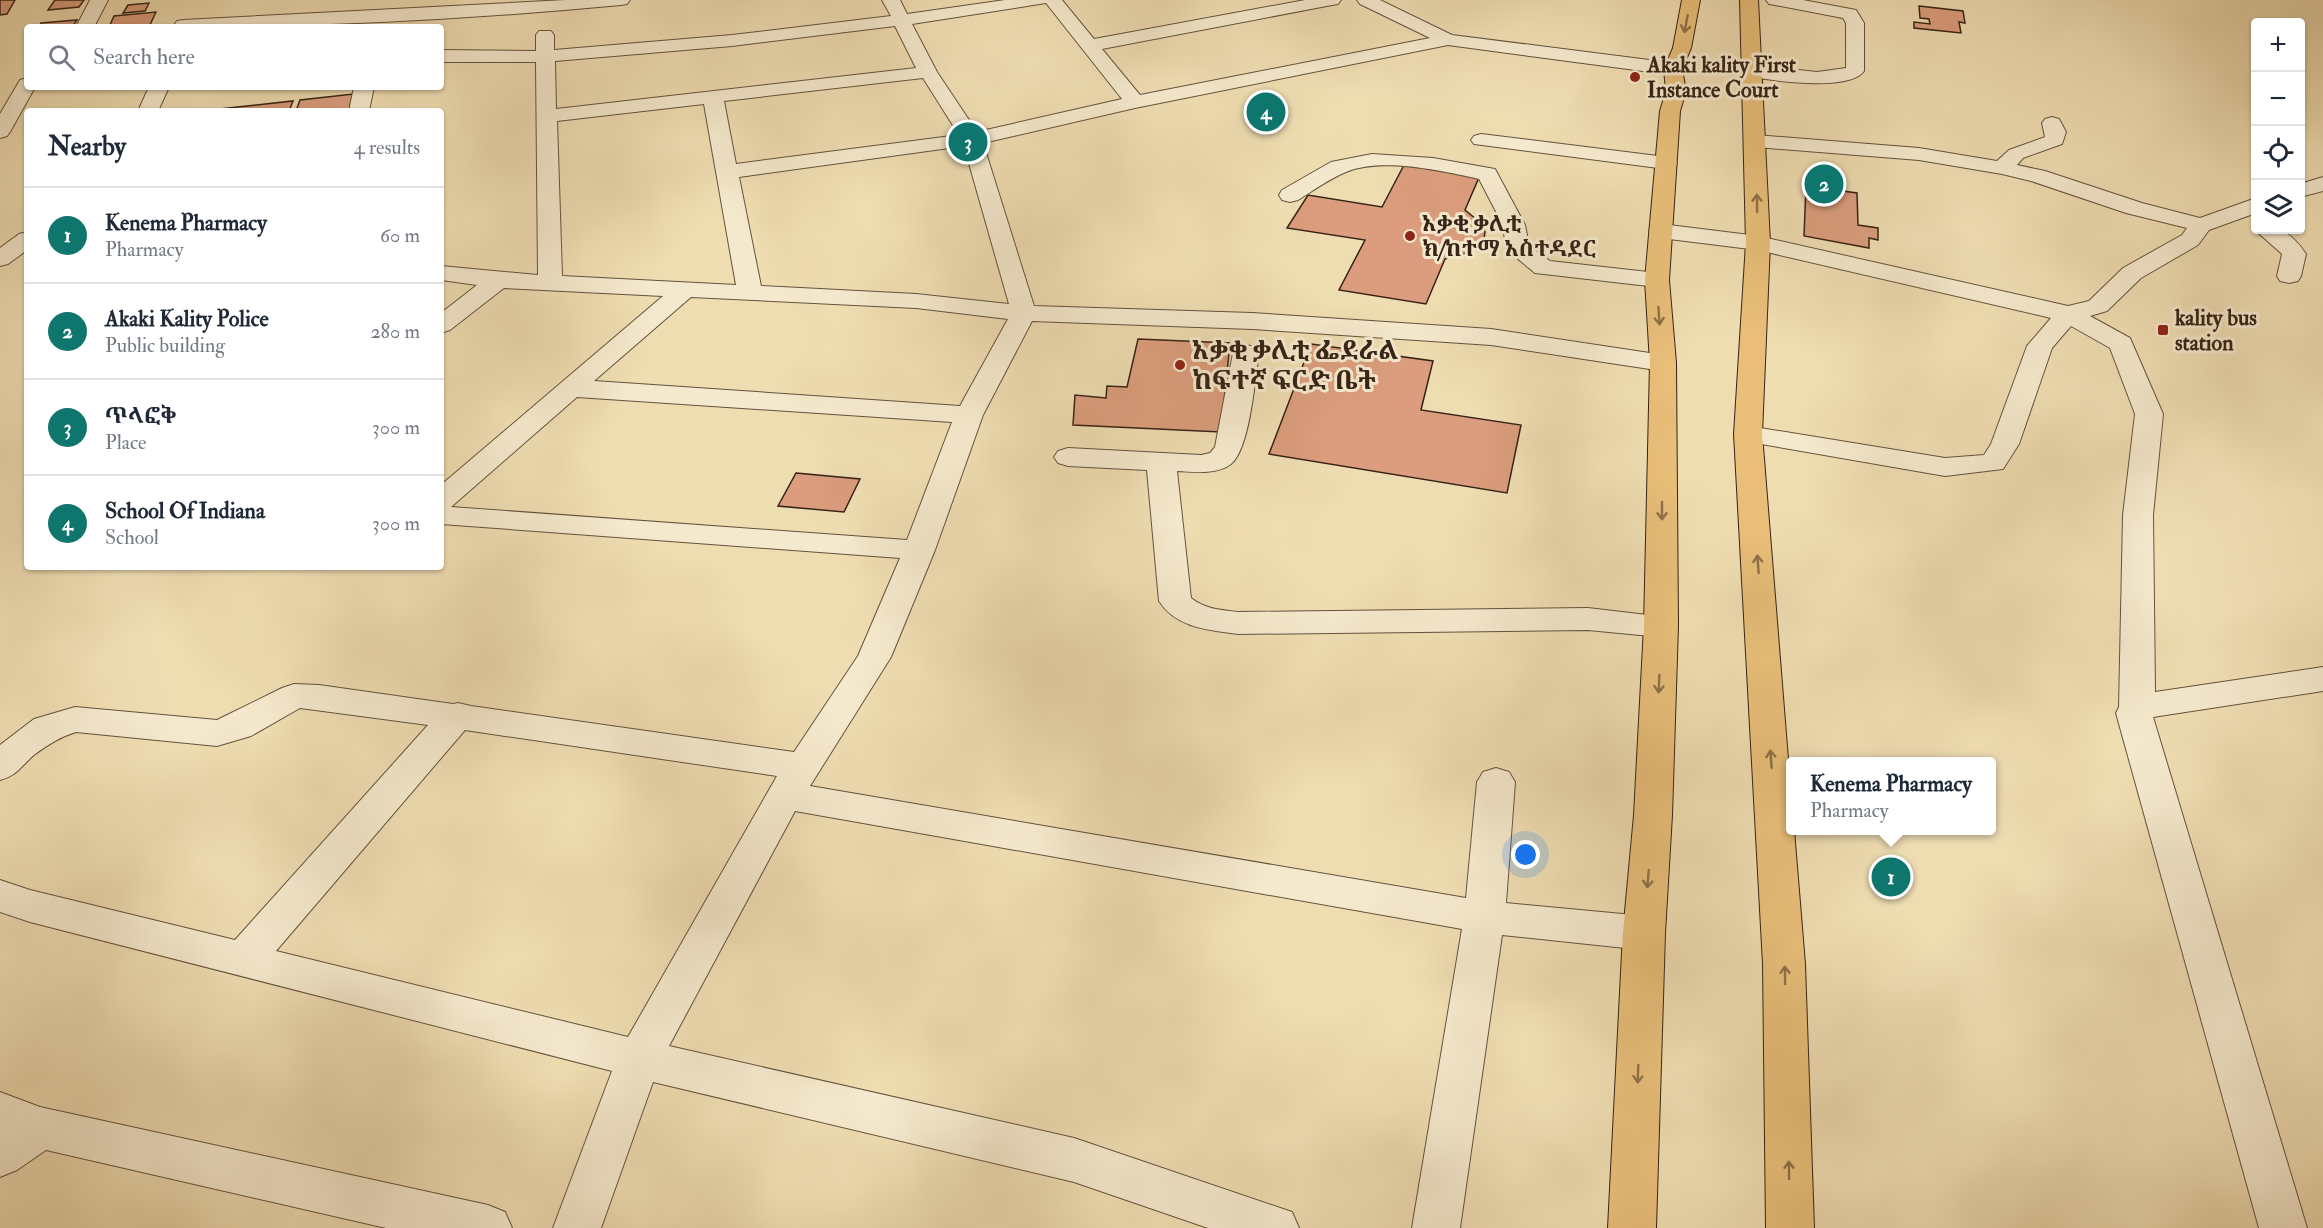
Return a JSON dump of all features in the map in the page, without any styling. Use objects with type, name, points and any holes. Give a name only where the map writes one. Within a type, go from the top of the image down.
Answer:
[{"type":"main road","points":[[1632,1228],[1644,933],[1653,815],[1661,626],[1663,363],[1656,279],[1670,111],[1676,91],[1673,69],[1682,48],[1691,0]]},
{"type":"main road","points":[[1749,0],[1758,243],[1748,434],[1785,964],[1790,1228]]},
{"type":"street","points":[[87,24],[99,0]]},
{"type":"street","points":[[215,24],[621,0]]},
{"type":"street","points":[[577,1228],[639,1059],[794,781],[874,657],[919,550],[969,415],[1023,313],[972,139],[928,72],[891,0]]},
{"type":"street","points":[[444,57],[544,56],[902,21],[1040,0]]},
{"type":"street","points":[[1053,0],[1135,102]]},
{"type":"street","points":[[1088,46],[1332,0]]},
{"type":"street","points":[[1365,0],[1448,40],[1673,69]]},
{"type":"street","points":[[1752,71],[1817,79],[1838,78],[1855,71],[1855,23],[1850,14],[1775,0]]},
{"type":"street","points":[[546,3],[544,56],[550,283]]},
{"type":"street","points":[[184,24],[190,8]]},
{"type":"street","points":[[727,172],[972,139],[1135,102],[1448,40]]},
{"type":"street","points":[[547,116],[928,72]]},
{"type":"street","points":[[0,132],[24,89]]},
{"type":"street","points":[[149,108],[158,90]]},
{"type":"street","points":[[359,108],[363,90]]},
{"type":"street","points":[[714,98],[750,292]]},
{"type":"street","points":[[2002,168],[2016,154],[2055,140],[2056,132],[2052,123]]},
{"type":"street","points":[[1481,140],[1666,163]]},
{"type":"street","points":[[1756,141],[1919,154],[2002,168],[2037,176],[2134,208],[2200,225]]},
{"type":"street","points":[[1290,195],[1341,166],[1379,160],[1458,168],[1487,174],[1514,225],[1518,249],[1543,268],[1656,279]]},
{"type":"street","points":[[2305,190],[2323,184]]},
{"type":"street","points":[[1748,434],[1945,466],[1993,463],[2005,444],[2040,346],[2068,314],[2098,306],[2132,273],[2190,240],[2200,225],[2251,206]]},
{"type":"street","points":[[2232,212],[2251,220]]},
{"type":"street","points":[[1661,231],[1758,243],[2068,314],[2121,344],[2149,414],[2138,515],[2137,707],[2133,713],[2283,1228]]},
{"type":"street","points":[[2272,234],[2286,244],[2294,254],[2289,276]]},
{"type":"street","points":[[0,251],[24,246]]},
{"type":"street","points":[[444,273],[498,280],[926,302],[1023,313],[1252,321],[1491,337],[1663,363]]},
{"type":"street","points":[[444,323],[498,280]]},
{"type":"street","points":[[444,497],[684,290]]},
{"type":"street","points":[[1068,457],[1202,464],[1220,459],[1229,448],[1246,353]]},
{"type":"street","points":[[570,388],[969,415]]},
{"type":"street","points":[[1161,462],[1175,601],[1186,613],[1238,623],[1588,620],[1661,626]]},
{"type":"street","points":[[444,515],[919,550]]},
{"type":"street","points":[[2137,707],[2323,679]]},
{"type":"street","points":[[0,768],[20,747],[47,728],[75,719],[217,733],[238,727],[294,696],[319,697],[458,716],[1484,917],[1644,933]]},
{"type":"street","points":[[244,959],[458,716]]},
{"type":"street","points":[[1436,1228],[1484,917],[1496,782]]},
{"type":"street","points":[[0,896],[30,906],[639,1059],[1074,1160],[1275,1228]]},
{"type":"street","points":[[0,1155],[20,1121],[488,1228]]},
{"type":"building","points":[[0,0],[15,0],[7,14],[0,15]]},
{"type":"building","points":[[55,0],[84,0],[79,7],[48,10]]},
{"type":"building","points":[[149,3],[145,11],[123,13],[128,5]]},
{"type":"building","points":[[1919,6],[1963,11],[1965,23],[1959,22],[1961,33],[1914,28],[1914,22],[1930,24],[1929,19],[1920,18]]},
{"type":"building","points":[[156,12],[150,24],[110,24],[114,16]]},
{"type":"building","points":[[77,20],[74,24],[41,23]]},
{"type":"building","points":[[353,94],[350,108],[297,108],[300,100]]},
{"type":"building","points":[[293,101],[290,108],[229,108]]},
{"type":"building","name":"አቃቂ ቃሊቲ ክ/ከተማ አስተዳደር","points":[[1404,165],[1480,175],[1465,210],[1482,224],[1485,232],[1484,239],[1469,252],[1445,259],[1426,304],[1339,290],[1365,240],[1287,228],[1308,195],[1382,207]]},
{"type":"building","points":[[1806,186],[1857,193],[1858,225],[1878,228],[1878,240],[1869,238],[1869,248],[1804,236]]},
{"type":"building","name":"አቃቂ ቃሊቲ ፌደራል ከፍተኛ ፍርድ ቤት","points":[[1138,339],[1230,343],[1221,432],[1073,425],[1075,395],[1106,398],[1107,386],[1127,387]]},
{"type":"building","points":[[1311,344],[1433,361],[1421,410],[1521,425],[1507,493],[1269,454]]},
{"type":"building","points":[[796,473],[860,479],[844,512],[778,506]]},
{"type":"place","name":"Akaki kality First Instance Court","points":[[1635,77]]},
{"type":"place","name":"School Of Indiana","points":[[1266,112]]},
{"type":"place","name":"ጥላፎቅ","points":[[968,142]]},
{"type":"place","name":"Akaki Kality Police","points":[[1824,184]]},
{"type":"place","name":"አቃቂ ቃሊቲ ክ/ከተማ አስተዳደር","points":[[1410,236]]},
{"type":"place","name":"kality bus station","points":[[2163,330]]},
{"type":"place","name":"አቃቂ ቃሊቲ ፌደራል ከፍተኛ ፍርድ ቤት","points":[[1180,365]]},
{"type":"place","name":"Kenema Pharmacy","points":[[1891,877]]}]
